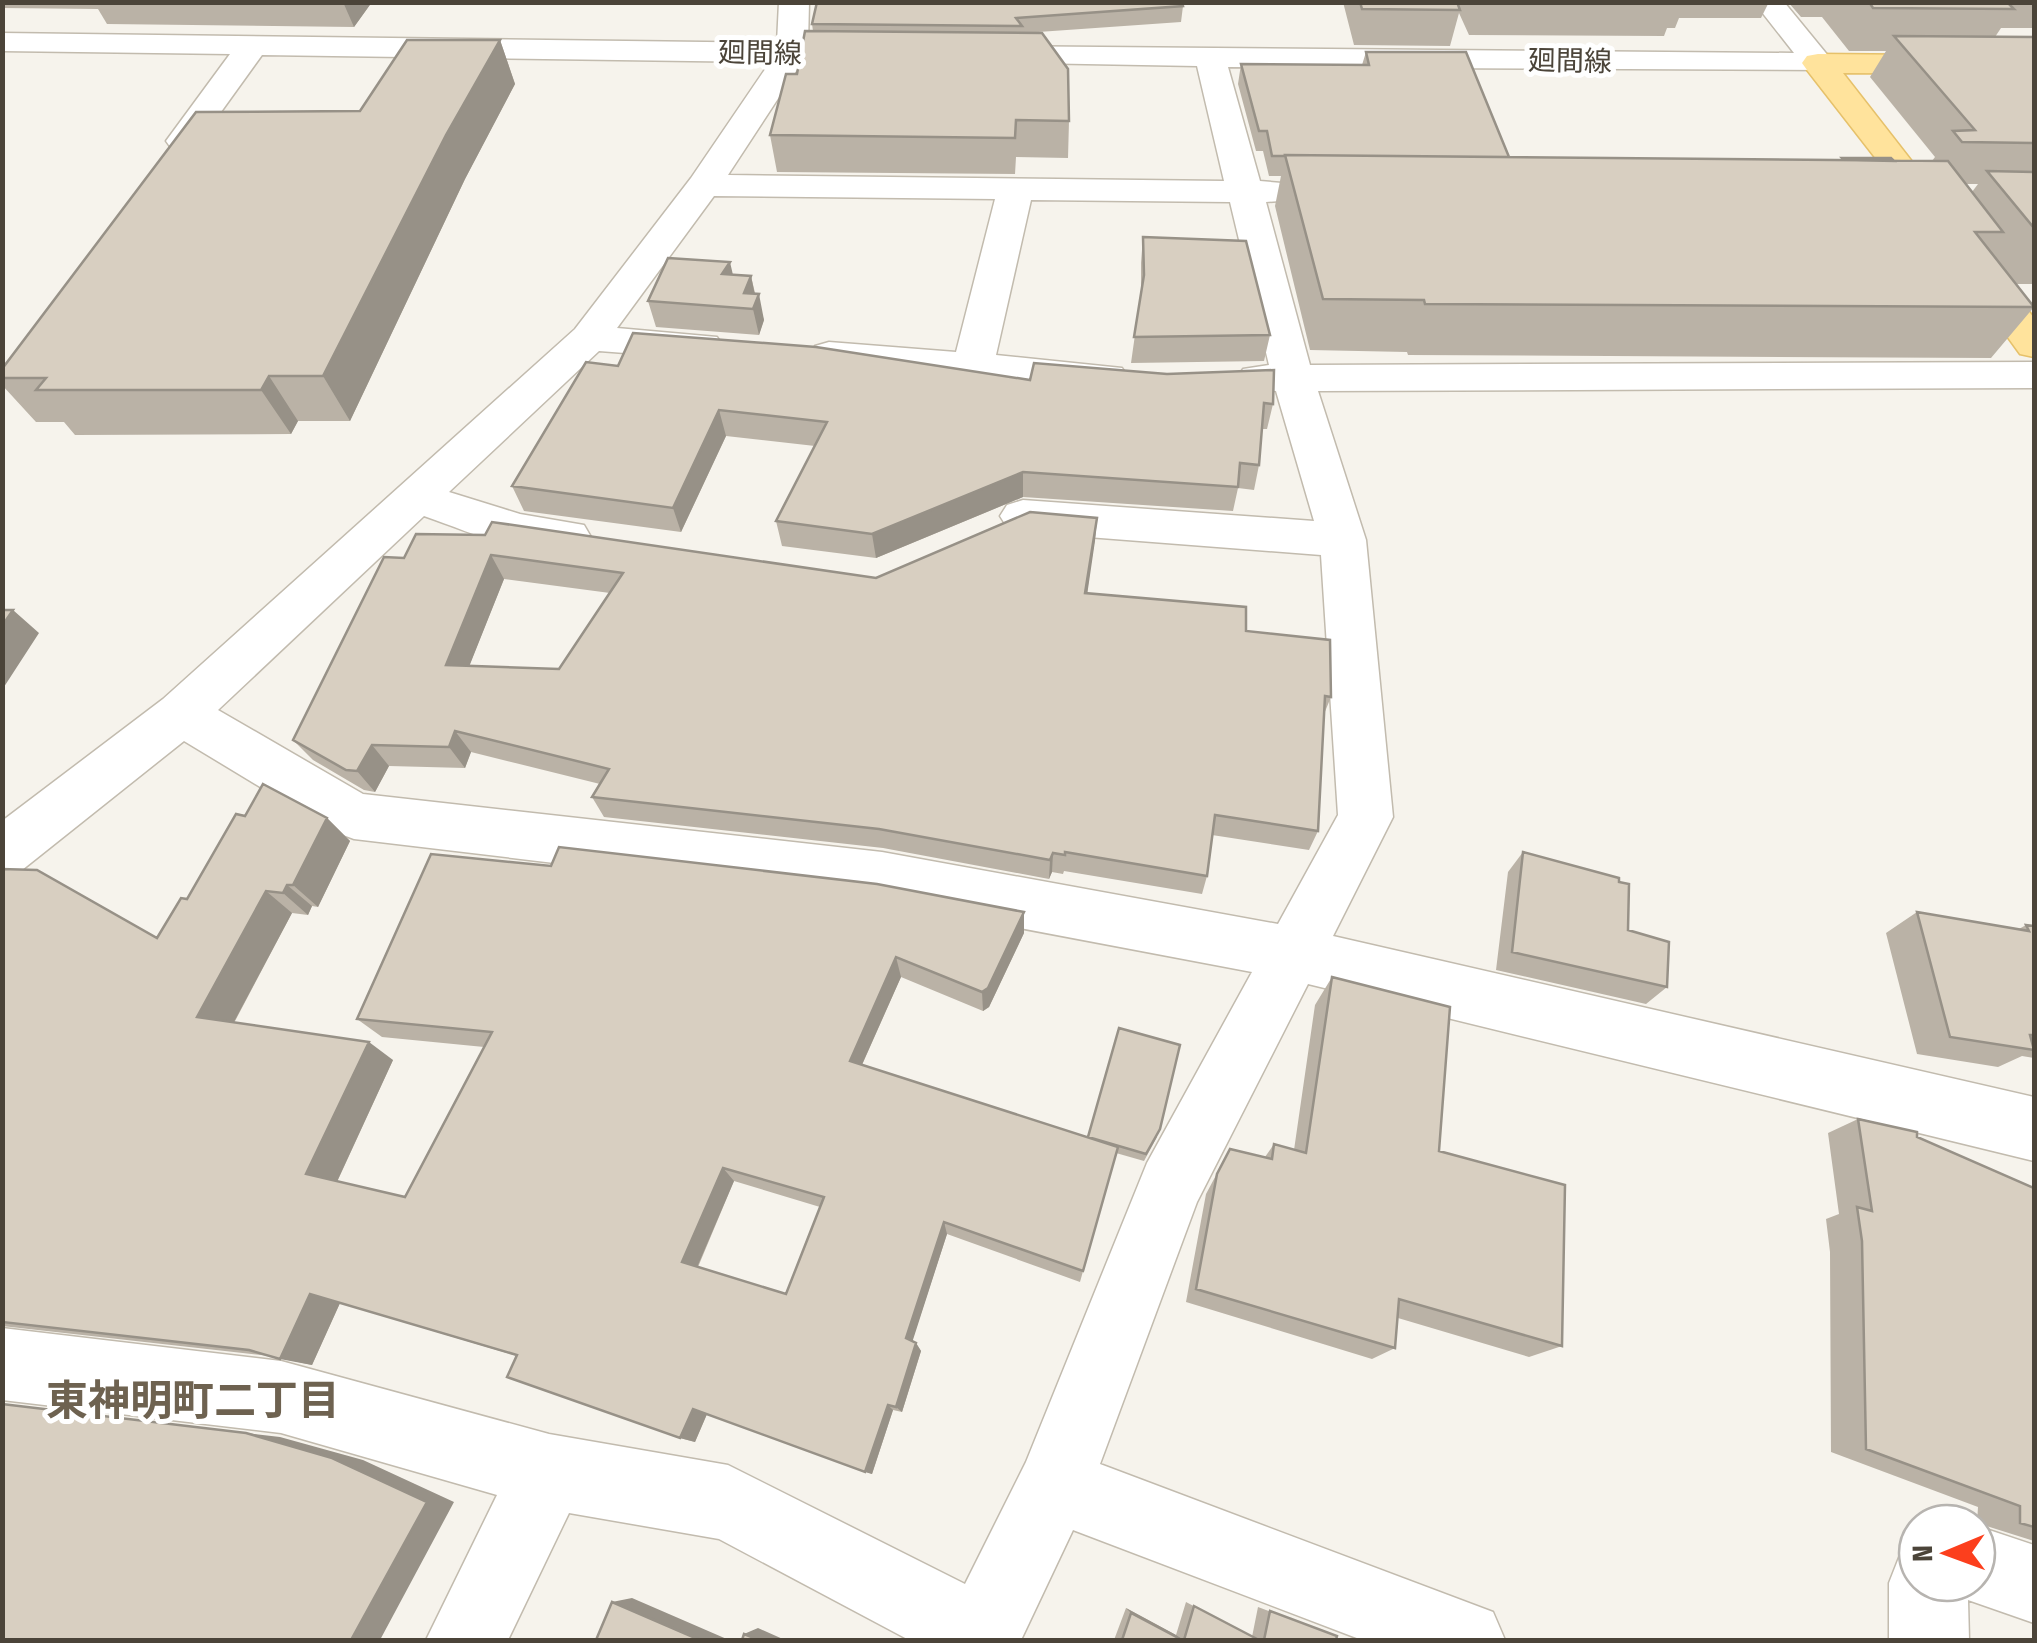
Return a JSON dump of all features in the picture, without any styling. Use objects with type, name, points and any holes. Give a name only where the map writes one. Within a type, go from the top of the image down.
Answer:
[{"type":"main road","points":[[1818,64],[2034,66]]},
{"type":"main road","points":[[1818,64],[1925,197],[2034,345]]},
{"type":"street","points":[[2,853],[180,714],[589,338],[704,185],[792,53],[794,2]]},
{"type":"street","points":[[1768,2],[1818,64]]},
{"type":"street","name":"廻間線","points":[[2,42],[906,54]]},
{"type":"street","points":[[183,141],[252,47]]},
{"type":"street","name":"廻間線","points":[[963,55],[1818,64]]},
{"type":"street","points":[[9,1377],[280,1396],[548,1472],[728,1502],[982,1636],[1055,1484],[1170,1186],[1366,817],[1343,540],[1292,377],[1210,57]]},
{"type":"street","points":[[704,185],[1322,192]]},
{"type":"street","points":[[973,365],[1016,188]]},
{"type":"street","points":[[1886,197],[1962,198]]},
{"type":"street","points":[[589,338],[742,349]]},
{"type":"street","points":[[800,353],[1145,380]]},
{"type":"street","points":[[1219,380],[2034,375]]},
{"type":"street","points":[[417,498],[518,530],[613,543]]},
{"type":"street","points":[[988,532],[1024,516],[1343,540]]},
{"type":"street","points":[[180,714],[354,816],[882,876],[1291,954],[2034,1129]]},
{"type":"street","points":[[466,1640],[548,1472]]},
{"type":"street","points":[[1055,1484],[1465,1640]]},
{"type":"street","points":[[1997,1572],[2034,1584]]},
{"type":"street","points":[[1928,1603],[1928,1640]]},
{"type":"building","points":[[817,2],[1182,2],[1183,6],[1016,18],[1022,26],[812,24]]},
{"type":"building","points":[[1360,2],[1457,2],[1460,10],[1362,9]]},
{"type":"building","points":[[1869,2],[2007,2],[2014,9],[1873,8]]},
{"type":"building","points":[[805,31],[1042,33],[1068,69],[1069,121],[1016,120],[1015,138],[770,135],[786,74],[797,74]]},
{"type":"building","points":[[1894,36],[2034,37],[2034,143],[1962,142],[1953,131],[1975,130]]},
{"type":"building","points":[[407,40],[500,40],[446,135],[323,376],[269,376],[261,390],[36,390],[46,378],[2,378],[2,369],[196,112],[360,111]]},
{"type":"building","points":[[1366,52],[1466,52],[1509,157],[1272,156],[1267,131],[1259,131],[1241,64],[1369,65]]},
{"type":"building","points":[[1285,155],[1948,161],[2003,232],[1975,232],[2034,307],[1425,304],[1424,300],[1323,299]]},
{"type":"building","points":[[1891,158],[1894,161],[1844,160]]},
{"type":"building","points":[[1987,171],[2034,172],[2034,228]]},
{"type":"building","points":[[1143,237],[1246,241],[1270,335],[1134,337],[1144,275]]},
{"type":"building","points":[[668,258],[730,262],[722,274],[751,276],[744,293],[759,294],[753,309],[648,301]]},
{"type":"building","points":[[633,333],[816,347],[1030,380],[1034,363],[1167,374],[1274,370],[1273,404],[1264,403],[1259,465],[1240,463],[1238,487],[1023,472],[872,534],[776,521],[827,422],[719,410],[673,508],[512,486],[586,362],[618,366]]},
{"type":"building","points":[[1030,512],[1097,518],[1085,593],[1246,607],[1246,631],[1330,640],[1331,697],[1325,696],[1318,831],[1215,815],[1207,876],[1065,852],[1053,853],[1050,860],[879,829],[592,797],[609,769],[455,731],[449,747],[372,745],[357,771],[346,770],[293,740],[384,557],[404,558],[416,534],[485,535],[492,522],[876,578]],"holes":[[[491,555],[623,573],[559,669],[446,665]]]},
{"type":"building","points":[[2,610],[13,610],[2,626]]},
{"type":"building","points":[[263,784],[327,818],[293,885],[287,885],[283,893],[266,891],[197,1017],[369,1042],[306,1174],[405,1197],[492,1032],[357,1019],[431,854],[551,866],[559,847],[877,884],[1024,912],[988,988],[982,992],[896,957],[850,1061],[1118,1147],[1083,1271],[944,1222],[906,1338],[916,1343],[896,1407],[888,1405],[865,1472],[693,1409],[680,1438],[507,1377],[517,1355],[310,1294],[280,1359],[249,1350],[2,1322],[2,869],[37,870],[157,938],[181,898],[187,899],[236,814],[245,816]],"holes":[[[723,1168],[824,1197],[786,1294],[682,1262]]]},
{"type":"building","points":[[1523,852],[1629,884],[1628,930],[1669,942],[1667,987],[1512,952]]},
{"type":"building","points":[[1917,912],[2029,931],[2026,925],[2034,926],[2034,1035],[2030,1035],[2034,1050],[1950,1037]]},
{"type":"building","points":[[1332,977],[1450,1007],[1439,1151],[1565,1185],[1562,1346],[1399,1299],[1395,1348],[1196,1289],[1217,1174],[1230,1149],[1272,1159],[1274,1144],[1306,1153]]},
{"type":"building","points":[[1119,1028],[1180,1045],[1160,1129],[1146,1154],[1088,1137]]},
{"type":"building","points":[[1858,1119],[1917,1132],[1917,1137],[2034,1188],[2034,1527],[2020,1523],[2020,1506],[1866,1449],[1862,1241],[1857,1207],[1872,1211]]},
{"type":"building","points":[[2,1404],[246,1433],[332,1458],[427,1502],[351,1640],[2,1640]]},
{"type":"building","points":[[612,1602],[700,1640],[596,1640]]},
{"type":"building","points":[[1194,1606],[1259,1640],[1184,1640]]},
{"type":"building","points":[[1270,1611],[1337,1636],[1336,1640],[1264,1640]]},
{"type":"building","points":[[1131,1613],[1182,1640],[1122,1640]]},
{"type":"district","name":"東神明町二丁目","points":[[193,1401]]}]
